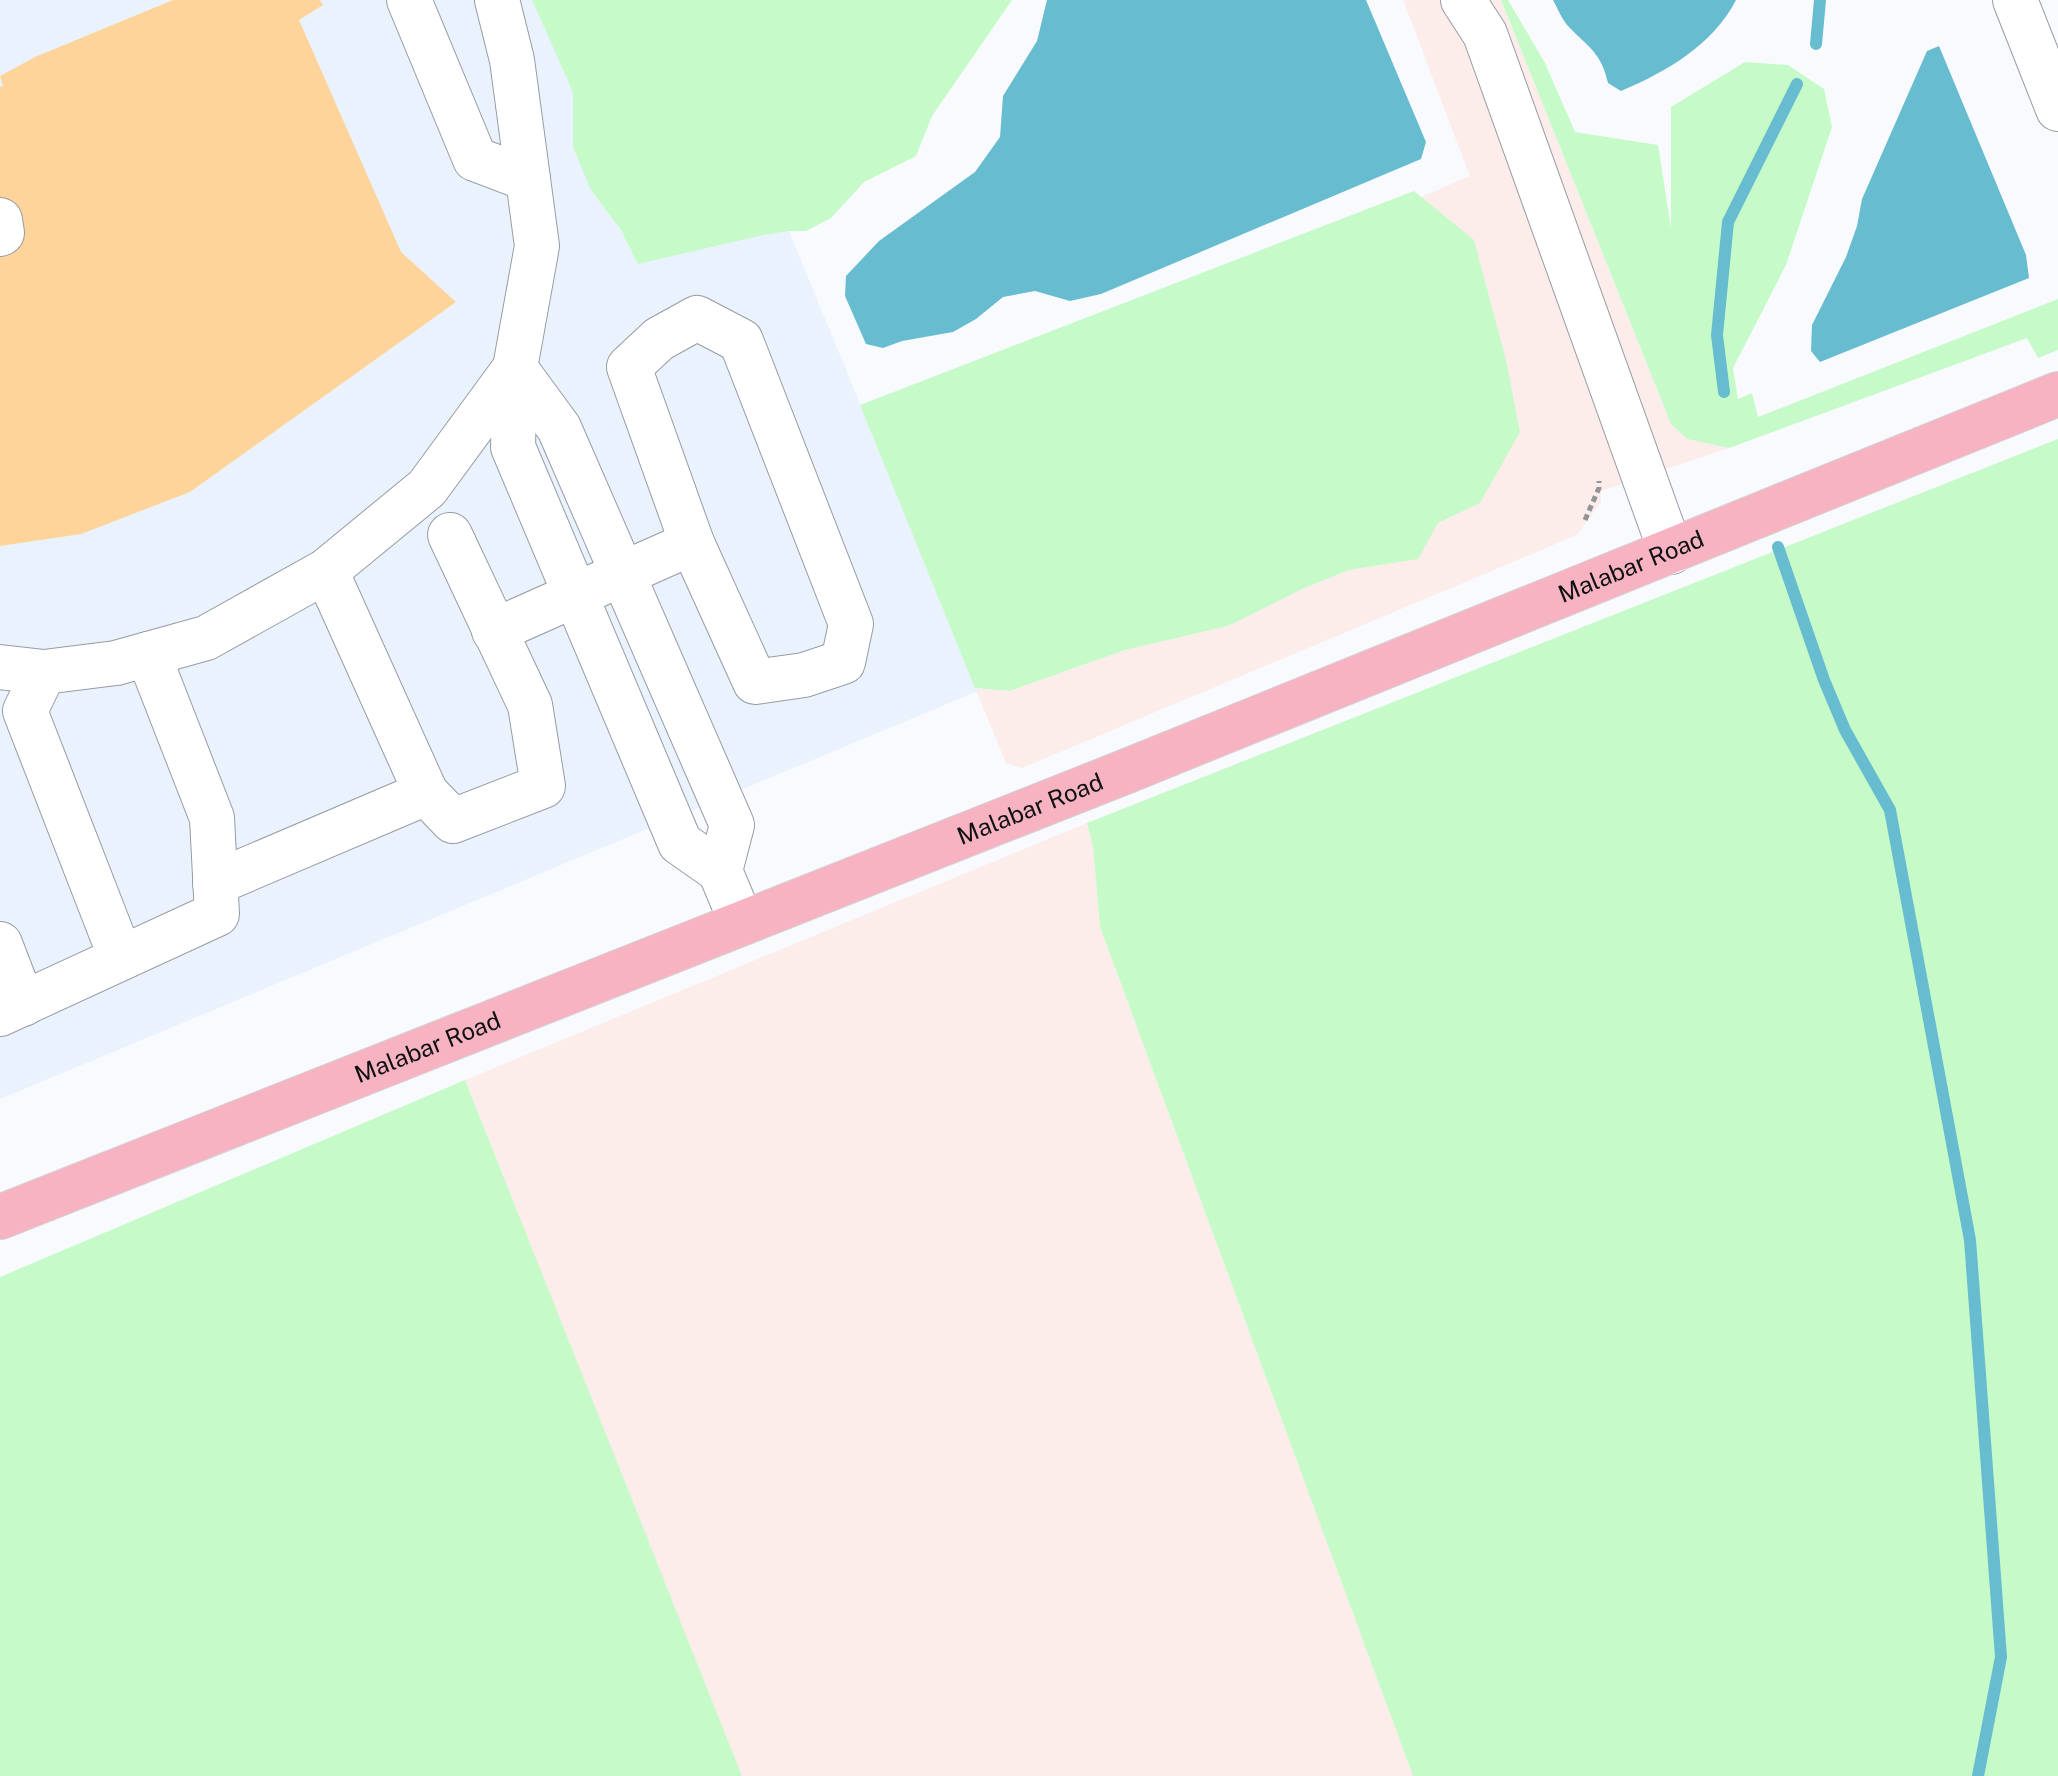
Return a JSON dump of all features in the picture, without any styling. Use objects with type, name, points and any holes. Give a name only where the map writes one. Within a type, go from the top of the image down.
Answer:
[{"type":"main road","name":"Malabar Road","points":[[0,1217],[741,921],[1127,771],[2058,394]]},
{"type":"street","points":[[409,0],[475,159],[528,179]]},
{"type":"street","points":[[497,0],[512,60],[537,246],[515,368],[513,447],[680,843],[720,871],[741,921]]},
{"type":"street","points":[[1463,0],[1485,34],[1671,552]]},
{"type":"street","points":[[2015,0],[2058,109]]},
{"type":"street","points":[[0,220],[0,234]]},
{"type":"street","points":[[697,318],[741,341],[851,624],[843,662],[804,675],[755,682],[692,543],[629,367],[659,339],[697,318]]},
{"type":"street","points":[[0,667],[44,672],[116,663],[206,638],[326,571],[427,488],[515,368]]},
{"type":"street","points":[[515,368],[559,428],[732,825],[720,871]]},
{"type":"street","points":[[326,571],[426,793],[453,821],[543,786],[530,705],[450,535]]},
{"type":"street","points":[[494,631],[692,543]]},
{"type":"street","points":[[0,944],[12,1009],[217,914],[212,818],[148,654]]},
{"type":"street","points":[[44,672],[25,711],[121,958]]},
{"type":"street","points":[[630,725],[677,699]]},
{"type":"street","points":[[215,883],[426,793]]},
{"type":"shaded area","points":[[0,0],[566,0],[768,180],[978,691],[0,1099]]},
{"type":"shaded area","points":[[1403,0],[1501,0],[1671,424],[1687,439],[1729,448],[1601,491],[1601,502],[1577,535],[1022,768],[1006,763],[975,688],[1010,691],[1125,650],[1228,626],[1302,589],[1349,570],[1417,559],[1438,523],[1480,503],[1421,197],[1470,176]]},
{"type":"shaded area","points":[[1087,823],[1093,847],[1100,927],[1413,1776],[741,1776],[465,1080]]},
{"type":"green space","points":[[532,0],[1012,0],[932,116],[916,156],[864,182],[831,218],[806,231],[763,235],[638,264],[621,230],[591,190],[573,147],[573,92]]},
{"type":"green space","points":[[1501,0],[1508,0],[1545,63],[1575,132],[1658,145],[1671,228],[1671,107],[1745,62],[1788,65],[1824,89],[1832,127],[1786,265],[1733,368],[1738,399],[1752,393],[1758,417],[2058,299],[2058,350],[2038,358],[2027,338],[1729,448],[1687,439],[1671,424]]},
{"type":"green space","points":[[1414,191],[1474,240],[1506,360],[1520,432],[1480,503],[1438,523],[1418,559],[1349,570],[1302,589],[1228,626],[1125,650],[1010,691],[975,688],[860,405]]},
{"type":"green space","points":[[2058,439],[2058,1776],[1413,1776],[1100,927],[1093,847],[1087,823]]},
{"type":"green space","points":[[465,1080],[742,1776],[0,1776],[0,1277]]},
{"type":"water","points":[[1047,0],[1366,0],[1426,142],[1421,159],[1101,294],[1070,301],[1035,291],[1003,297],[976,319],[953,332],[902,341],[883,348],[866,344],[845,296],[846,276],[879,241],[975,172],[1000,137],[1003,96],[1037,41]]},
{"type":"water","points":[[1553,0],[1736,0],[1715,31],[1701,44],[1671,66],[1621,91],[1608,83],[1598,57],[1562,18]]},
{"type":"water","points":[[1939,46],[2026,255],[2029,278],[1820,362],[1811,351],[1812,325],[1846,257],[1862,199],[1927,51]]},
{"type":"building","points":[[173,0],[320,0],[323,5],[299,20],[401,252],[456,302],[190,492],[81,534],[0,546],[0,87],[3,86],[0,76],[35,57]]},
{"type":"waterway","points":[[1816,44],[1820,0]]},
{"type":"waterway","points":[[1724,392],[1717,335],[1728,222],[1797,84]]},
{"type":"waterway","points":[[1778,547],[1824,680],[1845,730],[1890,810],[1970,1240],[2001,1657],[1978,1776]]}]
